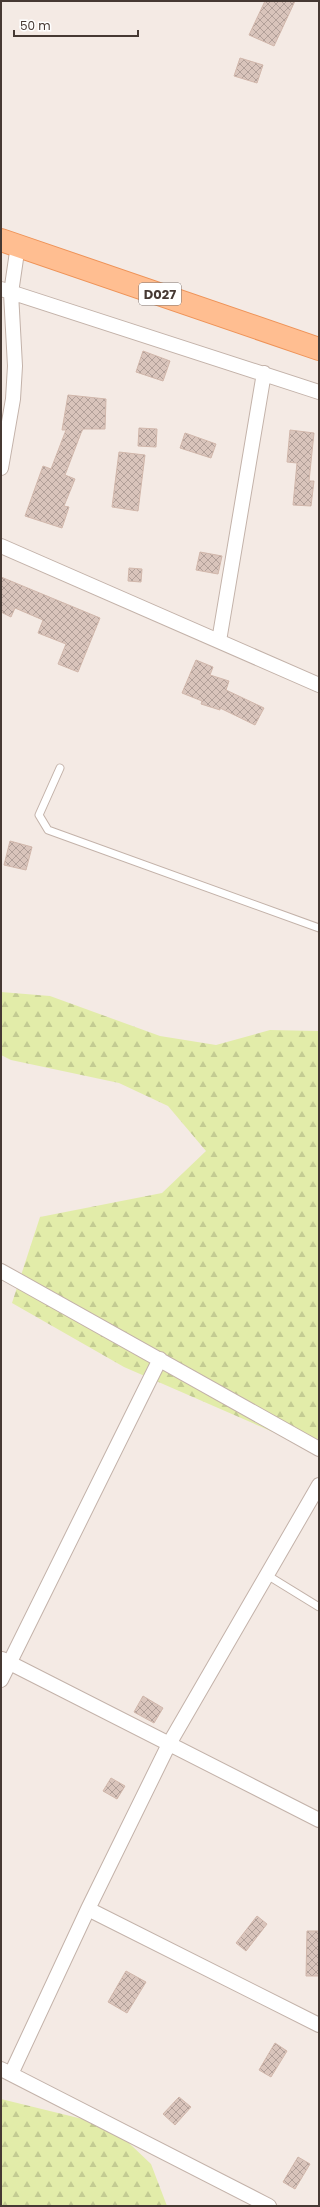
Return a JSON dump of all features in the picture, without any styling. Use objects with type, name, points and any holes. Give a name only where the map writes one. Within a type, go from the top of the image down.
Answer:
[{"type":"main road","name":"D027","points":[[10,242],[319,349]]},
{"type":"street","points":[[1,468],[13,399],[15,366],[6,291],[10,242]]},
{"type":"street","points":[[6,291],[319,392]]},
{"type":"street","points":[[219,641],[264,373]]},
{"type":"street","points":[[1,546],[319,685]]},
{"type":"street","points":[[2,1273],[160,1359],[319,1450]]},
{"type":"street","points":[[1,1680],[5,1661],[160,1359]]},
{"type":"street","points":[[269,2206],[6,2072],[169,1744],[319,1485]]},
{"type":"street","points":[[5,1661],[319,1820]]},
{"type":"street","points":[[88,1909],[319,2025]]},
{"type":"lane","points":[[60,768],[39,815],[48,830],[319,928]]},
{"type":"lane","points":[[267,1575],[319,1607]]},
{"type":"green space","points":[[1,992],[50,996],[160,1036],[216,1045],[270,1030],[319,1031],[319,1452],[124,1367],[12,1303],[40,1217],[162,1193],[206,1151],[168,1106],[119,1083],[11,1060],[1,1055]]},
{"type":"green space","points":[[1,2099],[111,2126],[151,2164],[167,2206],[1,2206]]},
{"type":"building","points":[[265,1],[295,1],[274,46],[249,35]]},
{"type":"building","points":[[240,58],[263,65],[257,83],[234,76]]},
{"type":"building","points":[[143,351],[170,361],[163,381],[136,372]]},
{"type":"building","points":[[68,395],[106,399],[105,429],[83,429],[81,433],[65,475],[75,479],[64,506],[69,507],[62,528],[25,516],[43,466],[51,469],[66,430],[62,430]]},
{"type":"building","points":[[139,428],[157,429],[156,447],[138,446]]},
{"type":"building","points":[[290,430],[314,433],[309,481],[314,481],[311,506],[293,505],[297,463],[287,462]]},
{"type":"building","points":[[185,433],[216,444],[211,458],[180,448]]},
{"type":"building","points":[[119,452],[145,455],[138,511],[112,507]]},
{"type":"building","points":[[200,552],[222,556],[218,574],[196,570]]},
{"type":"building","points":[[129,568],[142,569],[141,582],[128,581]]},
{"type":"building","points":[[1,577],[100,618],[78,672],[58,664],[66,644],[38,633],[43,620],[15,608],[11,617],[1,612]]},
{"type":"building","points":[[196,660],[213,667],[210,675],[229,681],[226,690],[264,708],[255,725],[220,708],[220,710],[201,704],[202,701],[182,693]]},
{"type":"building","points":[[10,841],[32,847],[26,870],[4,865]]},
{"type":"building","points":[[143,1696],[163,1708],[154,1723],[134,1712]]},
{"type":"building","points":[[111,1778],[125,1786],[117,1799],[103,1791]]},
{"type":"building","points":[[257,1916],[267,1924],[246,1951],[236,1943]]},
{"type":"building","points":[[307,1931],[319,1931],[319,1976],[306,1976]]},
{"type":"building","points":[[126,1971],[146,1982],[127,2013],[108,2002]]},
{"type":"building","points":[[275,2043],[287,2051],[271,2077],[259,2070]]},
{"type":"building","points":[[179,2097],[191,2107],[175,2125],[163,2114]]},
{"type":"building","points":[[298,2157],[310,2164],[295,2189],[283,2182]]}]
